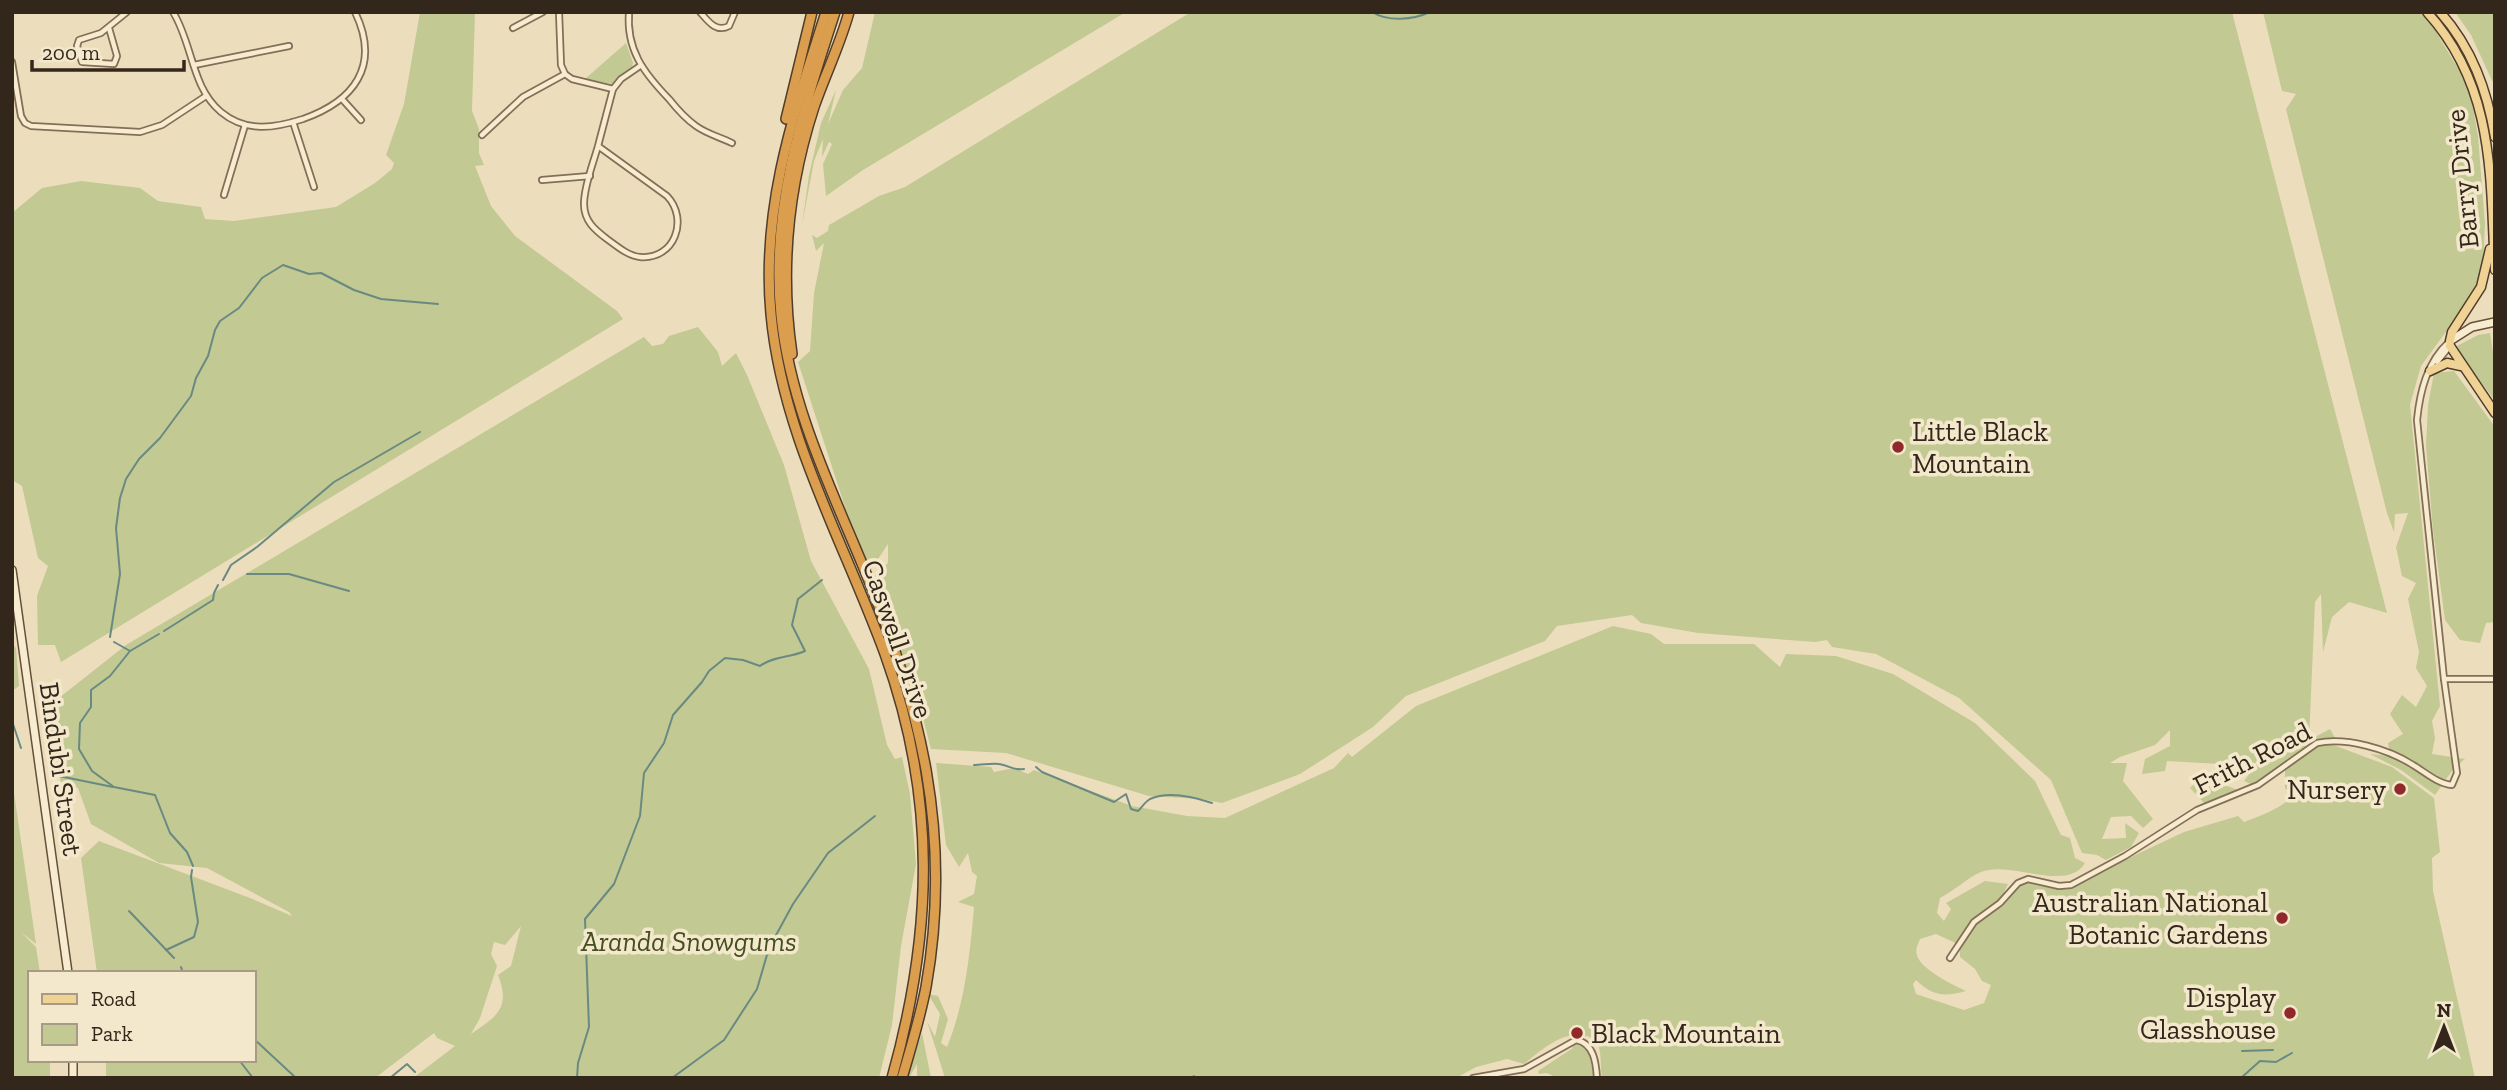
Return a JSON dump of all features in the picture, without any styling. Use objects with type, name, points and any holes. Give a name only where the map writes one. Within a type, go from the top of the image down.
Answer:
[{"type":"highway","points":[[771,223],[771,193],[776,164],[812,12]]},
{"type":"highway","points":[[771,223],[785,145],[826,12]]},
{"type":"highway","points":[[828,482],[801,411],[788,365],[781,317],[779,271],[781,223],[790,163],[835,12]]},
{"type":"highway","points":[[828,482],[795,370],[787,297],[787,249],[799,162],[819,93],[851,12]]},
{"type":"highway","name":"Caswell Drive","points":[[771,223],[771,312],[783,386],[802,448],[884,653],[906,723],[918,786],[924,897],[918,962],[907,1022],[892,1078]]},
{"type":"highway","name":"Caswell Drive","points":[[828,482],[875,595],[906,681],[928,773],[934,844],[934,915],[927,975],[902,1078]]},
{"type":"main road","name":"Barry Drive","points":[[2427,12],[2462,62],[2479,102],[2487,147],[2495,270]]},
{"type":"main road","name":"Barry Drive","points":[[2440,12],[2461,40],[2479,74],[2489,101],[2495,137]]},
{"type":"main road","points":[[2492,226],[2484,279],[2452,332],[2450,344],[2463,368],[2495,413]]},
{"type":"main road","name":"Frith Road","points":[[2450,344],[2493,323]]},
{"type":"main road","points":[[2430,371],[2446,363],[2457,364],[2463,368]]},
{"type":"main road","name":"Bindubi Street","points":[[12,570],[68,971]]},
{"type":"street","points":[[109,28],[117,56],[114,64],[82,62],[77,46],[79,40],[109,28],[127,12]]},
{"type":"street","points":[[173,12],[207,96],[224,114],[245,125],[269,127],[323,112],[342,99],[356,82],[363,60],[363,36],[355,12]]},
{"type":"street","points":[[513,28],[543,12]]},
{"type":"street","points":[[559,12],[561,65],[565,74],[572,79],[613,89]]},
{"type":"street","points":[[629,12],[631,44],[640,66],[692,124],[732,143]]},
{"type":"street","points":[[700,12],[715,27],[721,29],[729,26],[735,12]]},
{"type":"street","points":[[194,65],[289,46]]},
{"type":"street","points":[[12,62],[21,116],[25,123],[31,125],[140,132],[162,125],[207,96]]},
{"type":"street","points":[[598,146],[670,199],[678,216],[677,232],[672,243],[657,254],[640,257],[623,251],[596,231],[588,221],[584,204],[590,176],[613,89],[621,79],[640,66]]},
{"type":"street","points":[[482,135],[523,97],[565,74]]},
{"type":"street","points":[[342,99],[361,120]]},
{"type":"street","points":[[292,122],[314,187]]},
{"type":"street","points":[[224,195],[245,125]]},
{"type":"street","points":[[542,180],[590,176]]},
{"type":"street","name":"Frith Road","points":[[1950,958],[1974,922],[2000,903],[2018,883],[2028,879],[2059,886],[2071,885],[2125,856],[2197,810],[2258,785],[2317,743],[2355,743],[2410,762],[2440,782],[2452,785],[2457,773],[2444,679],[2417,420],[2420,393],[2430,371],[2450,344]]},
{"type":"street","points":[[2444,679],[2495,679]]},
{"type":"street","points":[[1473,1078],[1524,1069],[1576,1040],[1583,1041],[1590,1047],[1597,1078]]},
{"type":"green space","points":[[420,12],[475,12],[472,111],[479,129],[479,153],[484,165],[475,166],[491,206],[515,236],[617,311],[623,319],[61,662],[55,645],[38,645],[37,596],[48,566],[38,558],[22,486],[12,480],[12,213],[42,188],[81,181],[140,188],[158,201],[201,207],[205,219],[234,221],[336,207],[392,169],[394,163],[386,155],[404,104]]},
{"type":"green space","points":[[875,12],[1126,12],[863,170],[826,196],[823,164],[832,144],[829,142],[822,157],[823,139],[814,161],[802,225],[809,175],[821,123],[836,90],[828,124],[843,90],[862,68]]},
{"type":"green space","points":[[1191,12],[2232,12],[2387,613],[2349,602],[2332,617],[2323,652],[2321,594],[2315,602],[2309,740],[2330,729],[2335,738],[2318,740],[2255,786],[2244,781],[2258,762],[2233,771],[2222,784],[2238,790],[2205,804],[2190,788],[2198,781],[2209,787],[2220,764],[2167,761],[2165,771],[2142,774],[2145,759],[2170,746],[2170,730],[2155,745],[2110,763],[2127,763],[2123,781],[2153,819],[2143,828],[2131,816],[2111,817],[2102,839],[2126,838],[2125,823],[2139,833],[2131,847],[2106,860],[2097,855],[2082,853],[2051,780],[1959,698],[1876,654],[1832,647],[1827,640],[1815,642],[1698,633],[1641,623],[1632,615],[1557,626],[1545,641],[1406,696],[1373,727],[1300,774],[1222,803],[1149,796],[1006,753],[931,749],[922,714],[872,577],[888,563],[888,544],[870,571],[846,510],[798,362],[810,351],[814,293],[824,243],[816,251],[812,235],[817,238],[828,231],[829,225],[879,196],[905,187]]},
{"type":"green space","points":[[2263,12],[2419,12],[2433,27],[2462,75],[2472,102],[2478,136],[2485,224],[2483,267],[2472,296],[2421,366],[2410,405],[2440,706],[2432,721],[2435,738],[2432,754],[2465,759],[2454,768],[2435,795],[2401,770],[2370,754],[2390,756],[2388,743],[2403,734],[2390,714],[2402,695],[2416,707],[2427,686],[2416,668],[2419,652],[2408,599],[2416,583],[2402,576],[2396,547],[2408,513],[2395,514],[2394,532],[2286,109],[2296,94],[2282,91]]},
{"type":"green space","points":[[2455,12],[2495,12],[2495,87],[2471,35]]},
{"type":"green space","points":[[626,43],[632,67],[612,84],[585,79]]},
{"type":"green space","name":"Aranda Snowgums","points":[[698,327],[718,352],[722,366],[736,353],[784,465],[811,561],[869,669],[887,745],[895,759],[902,757],[910,794],[916,864],[901,946],[892,1025],[879,1078],[413,1078],[455,1046],[437,1038],[434,1033],[375,1078],[106,1078],[106,1062],[256,1062],[256,971],[97,971],[81,858],[99,841],[292,916],[207,868],[159,863],[91,824],[78,788],[61,783],[45,709],[126,645],[644,337],[652,346],[663,344],[669,336]],"holes":[[[521,926],[511,966],[498,975],[503,996],[499,1010],[471,1034],[480,1018],[497,966],[491,954],[494,942],[505,945]]]},
{"type":"green space","points":[[2490,333],[2495,365],[2495,401],[2455,347],[2478,335]]},
{"type":"green space","points":[[2454,371],[2495,427],[2495,622],[2486,623],[2480,643],[2460,640],[2445,620],[2433,530],[2426,446],[2428,405],[2434,373]]},
{"type":"green space","points":[[1613,626],[1651,634],[1664,644],[1754,644],[1780,667],[1786,654],[1836,656],[1893,674],[1975,723],[2035,781],[2061,835],[2070,838],[2075,858],[2085,863],[2077,872],[2065,875],[1993,869],[1981,872],[1940,898],[1937,913],[1944,921],[1951,909],[1946,903],[1985,881],[2008,884],[1999,903],[1988,911],[2002,907],[2021,884],[2032,881],[2063,889],[2184,832],[2238,816],[2244,822],[2270,811],[2293,796],[2285,788],[2285,770],[2312,749],[2328,743],[2392,767],[2434,798],[2440,852],[2432,858],[2433,891],[2475,1078],[1602,1078],[1597,1041],[1577,1035],[1558,1040],[1524,1064],[1507,1059],[1476,1067],[1456,1078],[945,1078],[927,1021],[935,1037],[940,1014],[928,994],[938,996],[948,1019],[941,1043],[947,1047],[962,996],[974,907],[958,902],[974,894],[977,876],[972,872],[968,853],[959,867],[946,845],[936,763],[991,767],[994,772],[1014,768],[1028,774],[1034,770],[1132,806],[1187,816],[1225,818],[1334,768],[1348,753],[1352,757],[1416,706]],"holes":[[[1936,934],[1960,945],[1960,957],[1975,969],[1982,981],[1991,985],[1984,1003],[1964,1010],[1916,994],[1913,984],[1916,980],[1939,994],[1966,991],[1930,971],[1916,953],[1920,939]]]},
{"type":"green space","points":[[12,643],[16,648],[19,686],[12,691]]},
{"type":"green space","points":[[12,779],[36,944],[21,932],[36,947],[40,971],[28,971],[28,1062],[50,1062],[50,1078],[12,1078]]},
{"type":"green space","points":[[922,1033],[931,1078],[917,1078],[917,1064],[909,1078],[906,1078]]},
{"type":"green space","points":[[1576,1044],[1588,1049],[1594,1078],[1557,1078],[1547,1073],[1539,1074],[1538,1071],[1573,1048],[1570,1045]]},
{"type":"waterway","points":[[1372,12],[1401,19],[1430,12]]},
{"type":"waterway","points":[[110,637],[120,574],[116,528],[126,479],[191,396],[220,321],[239,308],[262,278],[283,265],[309,274],[321,273],[354,290],[381,299],[438,304]]},
{"type":"waterway","points":[[223,580],[231,565],[257,547],[334,482],[420,432]]},
{"type":"waterway","points":[[247,574],[289,574],[349,591]]},
{"type":"waterway","points":[[577,1078],[578,1063],[589,1027],[585,919],[614,884],[640,816],[644,773],[664,743],[673,715],[709,671],[725,658],[760,666],[771,660],[805,651],[792,625],[798,599],[822,580]]},
{"type":"waterway","points":[[164,631],[213,600],[218,585]]},
{"type":"waterway","points":[[130,651],[159,634]]},
{"type":"waterway","points":[[114,642],[130,651],[110,676],[91,690],[91,707],[80,723],[79,749],[92,771],[114,787],[155,795],[170,833],[187,852],[193,866]]},
{"type":"waterway","points":[[12,721],[21,748]]},
{"type":"waterway","points":[[974,765],[996,764],[1024,769]]},
{"type":"waterway","points":[[1036,767],[1042,772],[1114,802],[1126,794],[1131,809],[1138,811],[1150,799],[1165,795],[1212,803]]},
{"type":"waterway","points":[[59,776],[113,787]]},
{"type":"waterway","points":[[672,1078],[724,1040],[757,989],[769,948],[793,904],[828,853],[875,816]]},
{"type":"waterway","points":[[166,950],[194,937],[198,922],[192,870]]},
{"type":"waterway","points":[[129,911],[174,958]]},
{"type":"waterway","points":[[181,967],[182,971]]},
{"type":"waterway","points":[[256,1041],[296,1078]]},
{"type":"waterway","points":[[2242,1051],[2273,1050]]},
{"type":"waterway","points":[[2241,1078],[2260,1061],[2276,1062],[2292,1053]]},
{"type":"waterway","points":[[241,1062],[253,1078]]},
{"type":"waterway","points":[[390,1078],[407,1064],[415,1072]]},
{"type":"waterway","points":[[2222,1078],[2230,1078]]},
{"type":"place","name":"Little Black Mountain","points":[[1898,447]]},
{"type":"place","name":"Nursery","points":[[2400,789]]},
{"type":"place","name":"Australian National Botanic Gardens","points":[[2282,918]]},
{"type":"place","name":"Display Glasshouse","points":[[2290,1013]]},
{"type":"place","name":"Black Mountain","points":[[1577,1033]]}]
